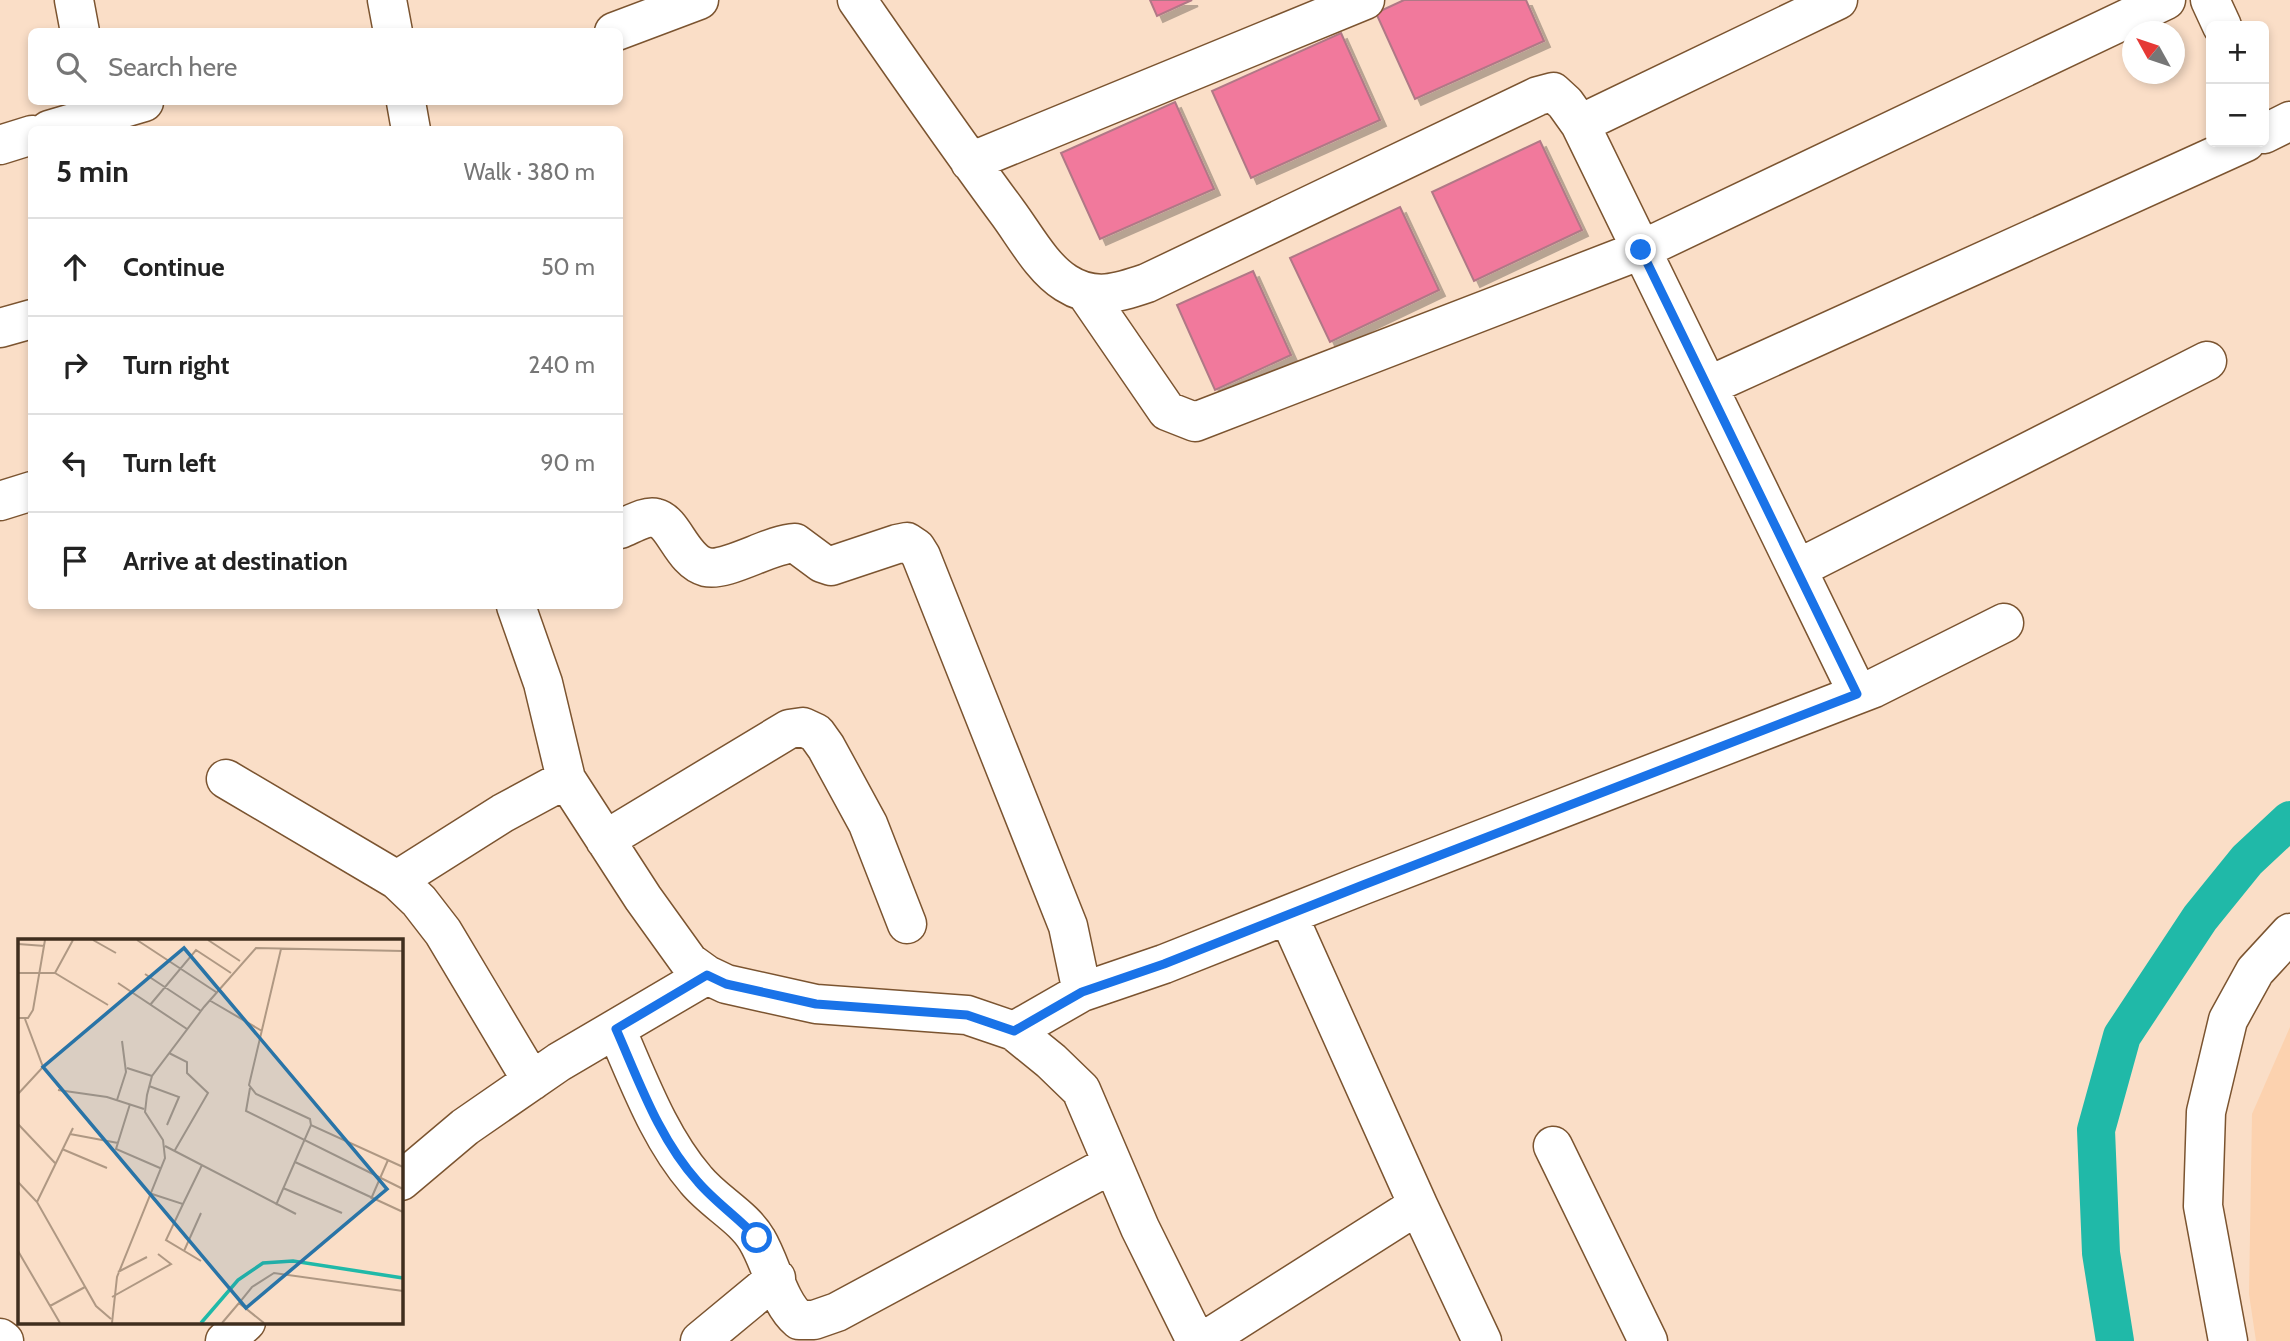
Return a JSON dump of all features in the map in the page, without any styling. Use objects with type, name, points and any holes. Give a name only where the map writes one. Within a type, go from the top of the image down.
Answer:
[{"type":"street","points":[[74,0],[79,28]]},
{"type":"street","points":[[387,0],[392,28]]},
{"type":"street","points":[[623,29],[699,0]]},
{"type":"street","points":[[857,0],[970,162],[1048,267],[1065,283],[1086,293],[1113,295],[1147,284],[1538,96],[1553,92],[1580,124],[1857,694]]},
{"type":"street","points":[[970,162],[1365,0]]},
{"type":"street","points":[[1580,124],[1838,0]]},
{"type":"street","points":[[1086,293],[1167,411],[1195,422],[1641,250],[2165,0]]},
{"type":"street","points":[[2210,0],[2219,21]]},
{"type":"street","points":[[62,126],[133,105]]},
{"type":"street","points":[[0,145],[28,136]]},
{"type":"street","points":[[1708,386],[2229,147]]},
{"type":"street","points":[[0,328],[28,320]]},
{"type":"street","points":[[1797,569],[2207,361]]},
{"type":"street","points":[[0,501],[28,492]]},
{"type":"street","points":[[623,529],[657,517],[665,523],[696,563],[707,568],[722,566],[783,544],[796,543],[822,563],[831,566],[897,544],[907,542],[916,548],[1068,926],[1082,992]]},
{"type":"street","points":[[517,609],[542,683],[566,779],[689,962],[726,984],[816,1004],[967,1015],[1014,1031],[1081,1090],[1140,1228],[1196,1341]]},
{"type":"street","points":[[1014,1031],[1082,992],[1164,964],[1874,688],[2004,623]]},
{"type":"street","points":[[605,840],[789,729],[803,727],[816,733],[821,740],[868,824],[907,924]]},
{"type":"street","points":[[226,779],[397,880],[419,901],[443,932],[532,1081]]},
{"type":"street","points":[[397,880],[503,813],[566,779]]},
{"type":"street","points":[[1288,915],[1482,1341]]},
{"type":"street","points":[[2228,1341],[2203,1206],[2206,1112],[2228,1020],[2255,971],[2290,933]]},
{"type":"street","points":[[402,1180],[465,1127],[559,1062],[707,975]]},
{"type":"street","points":[[616,1029],[658,1123],[678,1158],[698,1183],[757,1238],[788,1311],[799,1320],[814,1320],[837,1312],[1112,1164]]},
{"type":"street","points":[[1553,1146],[1648,1341]]},
{"type":"street","points":[[1204,1341],[1418,1205]]},
{"type":"street","points":[[701,1341],[776,1279]]},
{"type":"street","points":[[225,1341],[244,1324]]},
{"type":"shaded area","points":[[2290,1027],[2290,1341],[2256,1341],[2249,1294],[2252,1114]]},
{"type":"building","points":[[1150,0],[1192,0],[1157,16]]},
{"type":"building","points":[[1404,0],[1526,0],[1544,41],[1415,99],[1376,13]]},
{"type":"building","points":[[1341,33],[1380,120],[1251,178],[1212,91]]},
{"type":"building","points":[[1175,102],[1214,189],[1100,239],[1061,153]]},
{"type":"building","points":[[1540,141],[1582,230],[1474,281],[1432,192]]},
{"type":"building","points":[[1400,207],[1439,290],[1330,342],[1290,258]]},
{"type":"building","points":[[1253,271],[1291,355],[1215,390],[1177,305]]},
{"type":"waterway","points":[[2115,1341],[2101,1253],[2096,1130],[2122,1036],[2200,918],[2247,860],[2290,820]]},
{"type":"route","points":[[757,1238],[698,1183],[678,1158],[658,1123],[616,1029],[707,975],[726,984],[816,1004],[967,1015],[1014,1031],[1082,992],[1164,964],[1857,694],[1641,250]]}]
